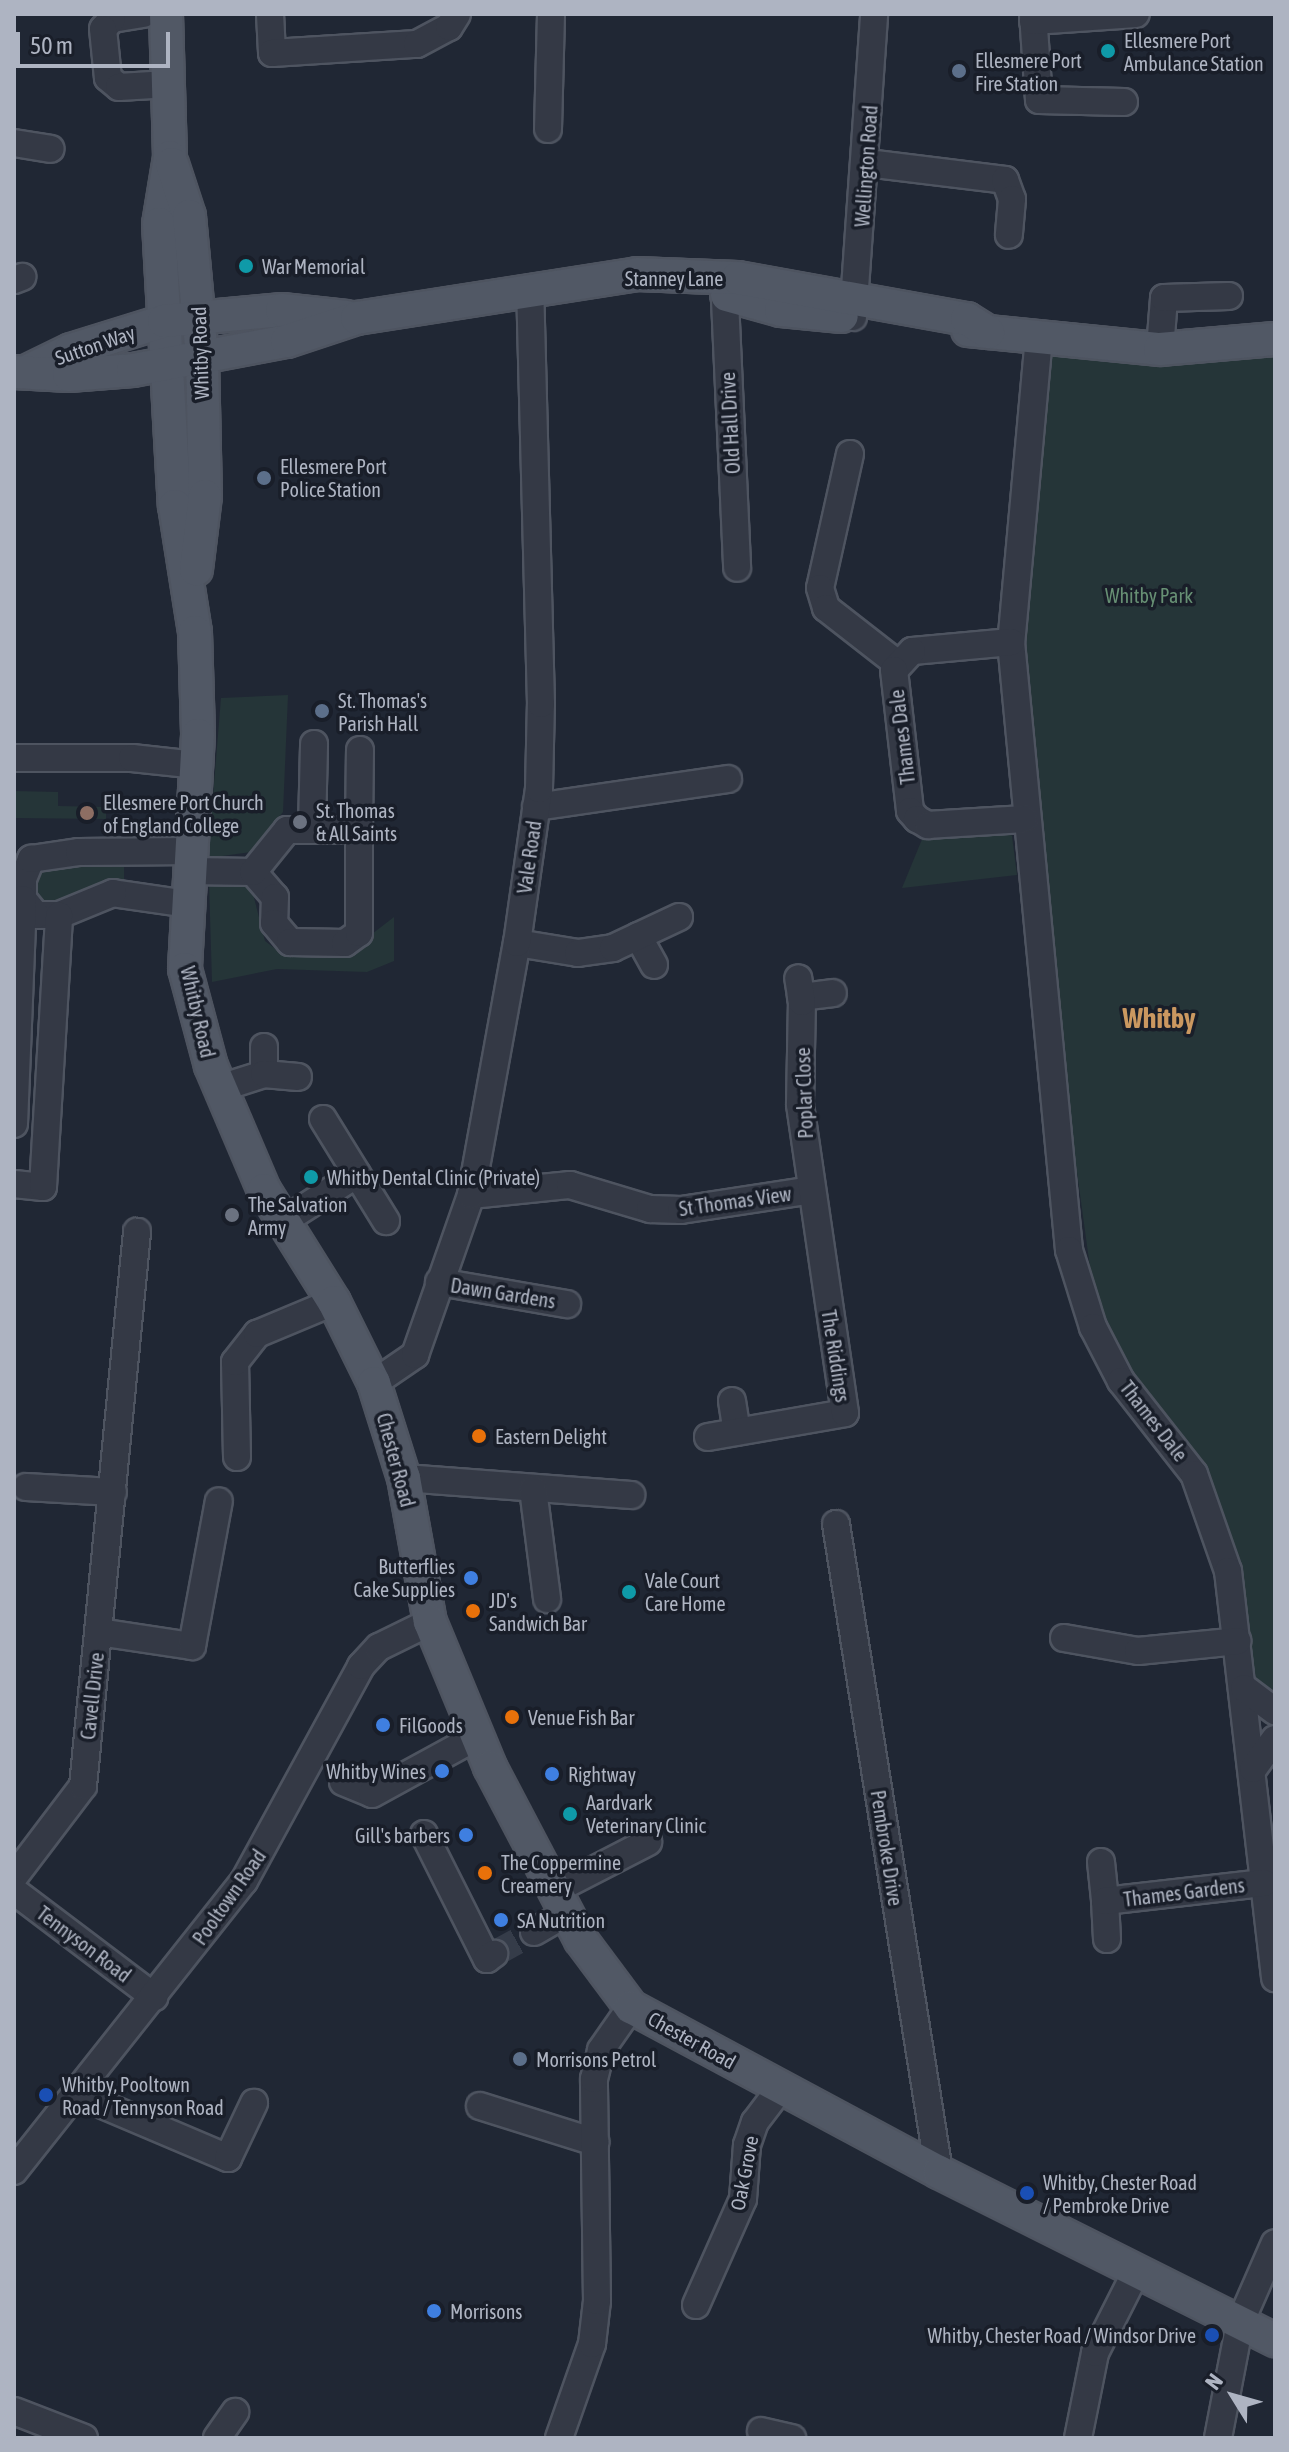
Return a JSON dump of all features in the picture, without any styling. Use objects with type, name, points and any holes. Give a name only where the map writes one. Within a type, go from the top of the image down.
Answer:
[{"type":"main road","name":"Whitby Road","points":[[166,14],[170,157],[159,224],[165,362],[175,506],[192,601]]},
{"type":"main road","name":"Whitby Road","points":[[170,157],[189,216],[200,317],[205,496],[192,601],[196,765],[185,969],[220,1088],[282,1222],[334,1302],[374,1383]]},
{"type":"main road","name":"Stanney Lane","points":[[165,362],[287,341],[357,318],[530,294],[637,274],[723,286],[781,310],[854,308],[988,332],[1160,349],[1275,339]]},
{"type":"main road","name":"Stanney Lane","points":[[530,294],[600,294],[723,286]]},
{"type":"main road","name":"Stanney Lane","points":[[164,321],[282,310],[357,318]]},
{"type":"main road","name":"Sutton Way","points":[[21,371],[71,350],[164,321]]},
{"type":"main road","name":"Sutton Way","points":[[21,371],[69,375],[165,362]]},
{"type":"main road","name":"Chester Road","points":[[374,1383],[404,1478],[430,1622],[476,1737],[561,1902],[631,2007],[939,2172],[1275,2340]]},
{"type":"street","points":[[143,14],[112,19],[103,29],[108,78],[119,87],[169,84]]},
{"type":"street","points":[[270,14],[272,53],[417,44],[449,27],[457,14]]},
{"type":"street","points":[[548,129],[551,14]]},
{"type":"street","name":"Wellington Road","points":[[854,308],[867,163],[874,14]]},
{"type":"street","points":[[1124,102],[1039,100],[1033,18],[1136,14]]},
{"type":"street","points":[[14,143],[51,149]]},
{"type":"street","points":[[867,163],[1005,180],[1012,199],[1009,235]]},
{"type":"street","name":"Old Hall Drive","points":[[723,286],[737,568]]},
{"type":"street","name":"Vale Road","points":[[374,1383],[415,1355],[471,1195],[517,943],[536,807],[541,704],[530,294]]},
{"type":"street","points":[[1160,349],[1164,298],[1229,296]]},
{"type":"street","name":"Thames Dale","points":[[1039,337],[1011,642],[1024,819],[1069,1250],[1093,1327],[1121,1381],[1179,1450],[1207,1503],[1228,1571],[1244,1688],[1275,1978]]},
{"type":"street","points":[[850,454],[820,588],[826,608],[898,664]]},
{"type":"street","name":"Thames Dale","points":[[1011,642],[912,651],[894,670],[910,811],[928,825],[1024,819]]},
{"type":"street","points":[[312,828],[314,744]]},
{"type":"street","points":[[14,1124],[23,899],[31,859],[79,852],[123,854],[253,872],[275,897],[274,923],[290,942],[317,945],[356,939],[360,750]]},
{"type":"street","points":[[14,758],[132,758],[196,765]]},
{"type":"street","points":[[536,807],[728,779]]},
{"type":"street","points":[[253,872],[287,830],[359,830]]},
{"type":"street","points":[[23,899],[36,915],[59,915],[113,893],[188,904]]},
{"type":"street","points":[[14,1184],[43,1187],[59,915]]},
{"type":"street","points":[[517,943],[578,953],[613,948],[679,917]]},
{"type":"street","points":[[638,936],[654,965]]},
{"type":"street","name":"Poplar Close","points":[[811,1190],[800,1104],[800,987],[833,993]]},
{"type":"street","points":[[264,1047],[264,1074]]},
{"type":"street","points":[[220,1088],[264,1074],[298,1077]]},
{"type":"street","points":[[323,1119],[386,1221]]},
{"type":"street","points":[[282,1222],[357,1174]]},
{"type":"street","name":"St Thomas View","points":[[471,1195],[570,1185],[650,1209],[681,1210],[811,1190]]},
{"type":"street","name":"The Riddings","points":[[708,1437],[845,1413],[811,1190]]},
{"type":"street","name":"Cavell Drive","points":[[14,1877],[83,1786],[137,1232]]},
{"type":"street","name":"Dawn Gardens","points":[[439,1282],[567,1304]]},
{"type":"street","points":[[237,1457],[235,1362],[257,1334],[334,1302]]},
{"type":"street","points":[[732,1401],[737,1432]]},
{"type":"street","points":[[404,1478],[631,1495]]},
{"type":"street","points":[[26,1487],[113,1492]]},
{"type":"street","points":[[533,1489],[547,1599]]},
{"type":"street","points":[[99,1632],[192,1646],[219,1501]]},
{"type":"street","name":"Pembroke Drive","points":[[836,1524],[939,2172]]},
{"type":"street","name":"Pooltown Road","points":[[14,2171],[244,1881],[361,1666],[379,1647],[430,1622]]},
{"type":"street","points":[[1064,1638],[1138,1651],[1238,1641]]},
{"type":"street","points":[[1244,1688],[1275,1711]]},
{"type":"street","points":[[343,1782],[372,1794],[476,1737]]},
{"type":"street","points":[[1253,1769],[1275,1739]]},
{"type":"street","points":[[424,1834],[487,1959],[494,1954]]},
{"type":"street","points":[[534,1932],[561,1902],[648,1842]]},
{"type":"street","name":"Thames Gardens","points":[[1101,1862],[1107,1939]]},
{"type":"street","name":"Thames Gardens","points":[[1105,1901],[1264,1883]]},
{"type":"street","name":"Tennyson Road","points":[[14,1891],[154,1997]]},
{"type":"street","points":[[559,2438],[592,2344],[599,2221],[594,2079],[601,2050],[631,2007]]},
{"type":"street","name":"Oak Grove","points":[[696,2305],[743,2199],[747,2145],[755,2122],[780,2089]]},
{"type":"street","points":[[77,2094],[228,2158],[254,2103]]},
{"type":"street","points":[[480,2106],[595,2142]]},
{"type":"street","points":[[1218,2438],[1240,2323],[1275,2243]]},
{"type":"street","points":[[1078,2438],[1095,2353],[1136,2272]]},
{"type":"street","points":[[14,2411],[84,2438]]},
{"type":"street","points":[[217,2438],[235,2412]]},
{"type":"street","points":[[761,2431],[792,2438]]},
{"type":"green space","name":"Whitby Park","points":[[1275,345],[1275,1700],[1258,1690],[1242,1600],[1095,1304],[1064,1077],[1021,637],[1052,353]]},
{"type":"green space","points":[[288,695],[283,812],[251,852],[208,858],[221,698]]},
{"type":"green space","points":[[14,791],[58,792],[58,806],[106,807],[106,819],[14,818]]},
{"type":"green space","points":[[1005,826],[1012,836],[1017,875],[902,888],[925,832]]},
{"type":"green space","points":[[124,863],[124,880],[57,905],[42,900],[34,887],[35,873],[47,864]]},
{"type":"green space","points":[[209,882],[250,882],[265,941],[285,956],[346,954],[394,917],[394,961],[367,972],[277,969],[212,982]]},
{"type":"tunnel","points":[[494,1954],[534,1932]]},
{"type":"place","name":"Ellesmere Port Ambulance Station","points":[[1108,51]]},
{"type":"place","name":"Ellesmere Port Fire Station","points":[[959,71]]},
{"type":"place","name":"War Memorial","points":[[246,266]]},
{"type":"place","name":"Ellesmere Port Police Station","points":[[264,478]]},
{"type":"place","name":"St. Thomas's Parish Hall","points":[[322,711]]},
{"type":"place","name":"Ellesmere Port Church of England College","points":[[87,813]]},
{"type":"place","name":"St. Thomas & All Saints","points":[[300,822]]},
{"type":"place","name":"Whitby Dental Clinic (Private)","points":[[311,1177]]},
{"type":"place","name":"The Salvation Army","points":[[232,1215]]},
{"type":"place","name":"Eastern Delight","points":[[479,1436]]},
{"type":"place","name":"Butterflies Cake Supplies","points":[[471,1578]]},
{"type":"place","name":"Vale Court Care Home","points":[[629,1592]]},
{"type":"place","name":"JD's Sandwich Bar","points":[[473,1611]]},
{"type":"place","name":"Venue Fish Bar","points":[[512,1717]]},
{"type":"place","name":"FilGoods","points":[[383,1725]]},
{"type":"place","name":"Whitby Wines","points":[[442,1771]]},
{"type":"place","name":"Rightway","points":[[552,1774]]},
{"type":"place","name":"Aardvark Veterinary Clinic","points":[[570,1814]]},
{"type":"place","name":"Gill's barbers","points":[[466,1835]]},
{"type":"place","name":"The Coppermine Creamery","points":[[485,1873]]},
{"type":"place","name":"SA Nutrition","points":[[501,1920]]},
{"type":"place","name":"Morrisons Petrol","points":[[520,2059]]},
{"type":"place","name":"Whitby, Pooltown Road / Tennyson Road","points":[[46,2095]]},
{"type":"place","name":"Whitby, Chester Road / Pembroke Drive","points":[[1027,2193]]},
{"type":"place","name":"Morrisons","points":[[434,2311]]},
{"type":"place","name":"Whitby, Chester Road / Windsor Drive","points":[[1212,2335]]},
{"type":"district","name":"Whitby","points":[[1159,1018]]}]
